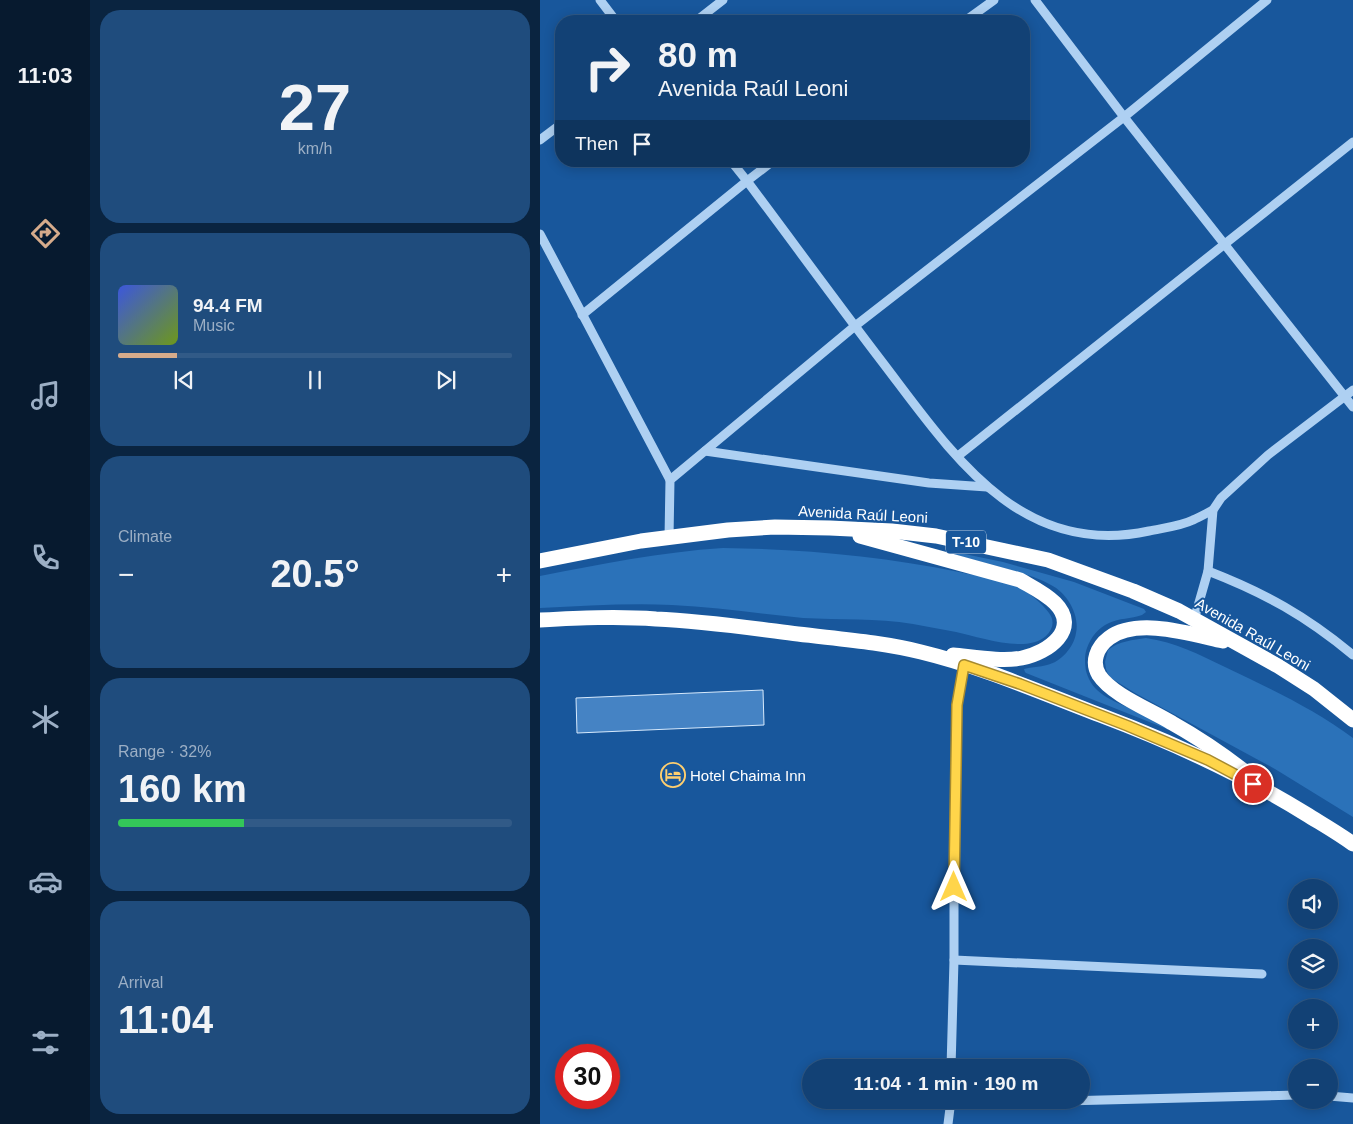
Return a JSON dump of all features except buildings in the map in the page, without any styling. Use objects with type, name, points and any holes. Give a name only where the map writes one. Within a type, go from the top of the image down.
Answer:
[{"type":"highway","name":"Avenida Raúl Leoni","points":[[540,561],[641,541],[728,530],[775,527],[892,531],[936,536],[1048,560],[1133,591],[1179,611],[1278,666],[1314,689],[1353,720]]},
{"type":"highway","name":"T-10","points":[[540,620],[656,618],[731,625],[884,645],[922,652],[1002,659],[1022,658],[1041,652],[1051,646],[1061,636],[1064,626],[1062,614],[1057,604],[1043,593],[1020,580],[830,528]]},
{"type":"highway","name":"T-10","points":[[1242,646],[1181,632],[1152,628],[1127,630],[1110,637],[1102,644],[1096,653],[1096,664],[1098,673],[1116,692],[1219,752],[1283,800]]},
{"type":"highway","name":"T-10","points":[[922,652],[1020,684],[1137,729],[1208,760],[1283,800],[1353,844]]},
{"type":"street","points":[[600,0],[611,15]]},
{"type":"street","points":[[704,15],[723,0]]},
{"type":"street","points":[[973,15],[994,0]]},
{"type":"street","points":[[1035,0],[1224,245],[1353,407]]},
{"type":"street","points":[[670,480],[855,326],[1124,117],[1267,0]]},
{"type":"street","points":[[540,140],[555,129]]},
{"type":"street","points":[[958,456],[1353,142]]},
{"type":"street","points":[[736,167],[934,430],[987,487],[1005,501],[1040,521],[1057,528],[1092,535],[1113,536],[1192,521],[1213,510],[1221,498],[1268,456],[1353,390]]},
{"type":"street","points":[[582,315],[765,167]]},
{"type":"street","points":[[540,234],[670,480],[669,538]]},
{"type":"street","points":[[705,450],[929,482],[987,487]]},
{"type":"street","points":[[1194,620],[1208,571],[1213,510]]},
{"type":"street","points":[[1208,571],[1242,584],[1273,599],[1310,622],[1353,655]]},
{"type":"street","points":[[952,1059],[957,705],[964,665]]},
{"type":"street","points":[[954,960],[1262,974]]},
{"type":"street","points":[[1090,1099],[1288,1095]]},
{"type":"street","points":[[1338,1097],[1353,1098]]},
{"type":"street","points":[[948,1124],[950,1109]]},
{"type":"shaded area","points":[[723,548],[812,552],[871,558],[930,566],[995,579],[1015,585],[1034,597],[1049,613],[1052,625],[1046,636],[1037,641],[1027,644],[1015,644],[1002,643],[913,624],[885,621],[803,618],[672,605],[540,608],[540,576],[654,555]]},
{"type":"shaded area","points":[[950,551],[1003,562],[1074,582],[1144,609],[1146,612],[1142,615],[1113,621],[1101,627],[1095,633],[1086,651],[1086,671],[1089,679],[1098,691],[1166,725],[1167,729],[1026,673],[1024,669],[1047,665],[1057,661],[1070,648],[1075,638],[1077,626],[1071,605],[1062,593],[1046,582],[1022,573],[949,553]]},
{"type":"shaded area","points":[[1146,638],[1187,650],[1258,683],[1307,708],[1353,738],[1353,817],[1275,769],[1111,678],[1106,669],[1105,662],[1108,650],[1121,643]]},
{"type":"place","name":"Hotel Chaima Inn","points":[[673,775]]},
{"type":"route","points":[[954,887],[957,705],[964,665],[1020,684],[1128,726],[1208,760],[1253,784]]}]
